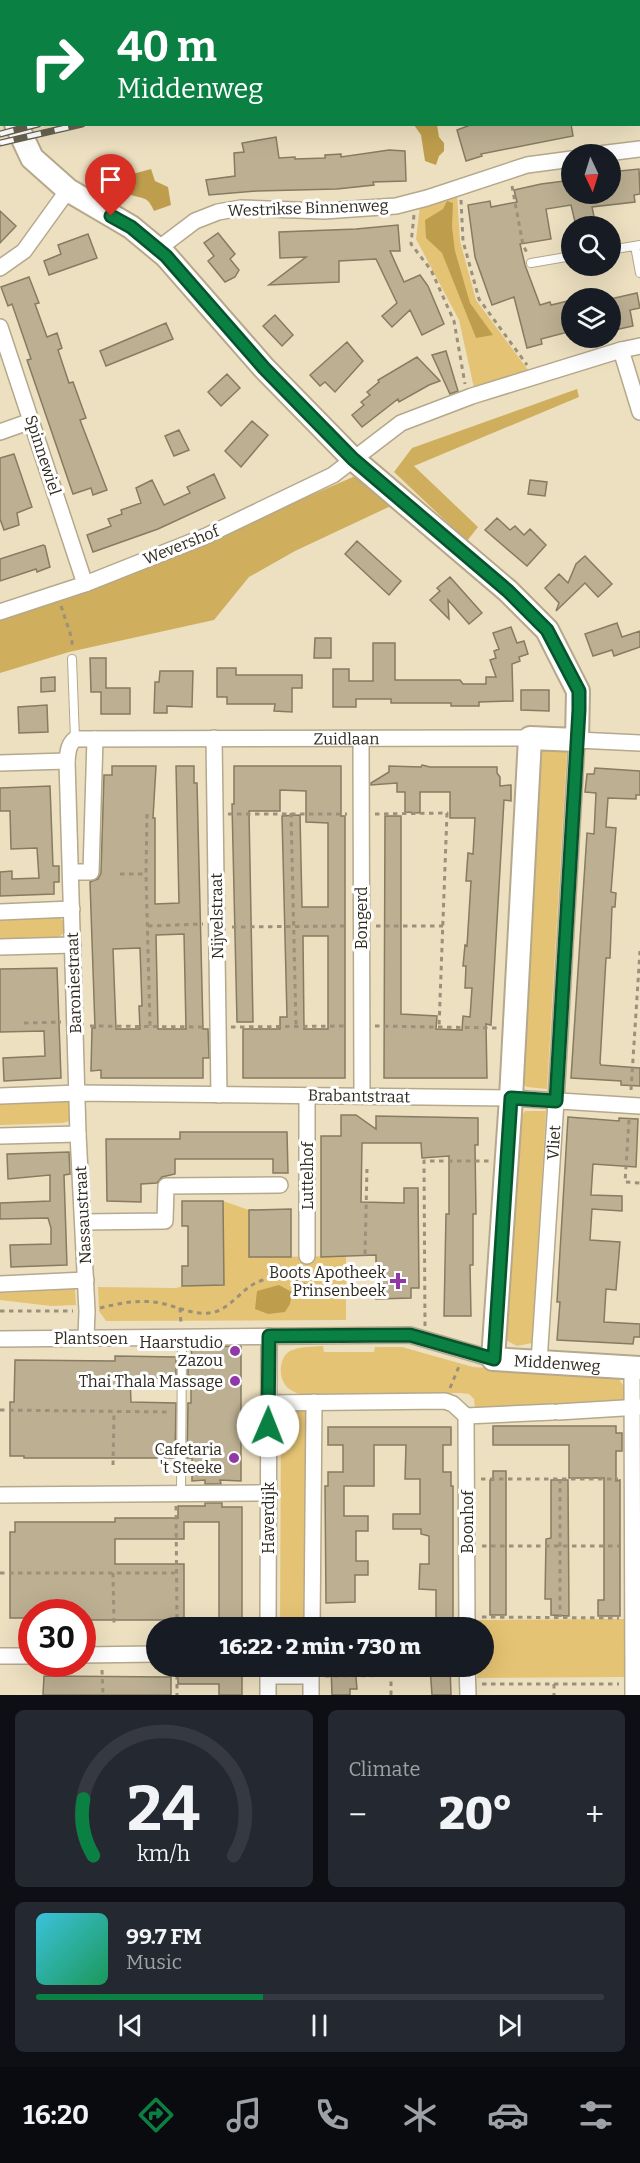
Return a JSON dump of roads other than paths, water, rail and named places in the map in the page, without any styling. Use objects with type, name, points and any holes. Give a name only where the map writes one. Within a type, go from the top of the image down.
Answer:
[{"type":"street","points":[[17,126],[32,158],[69,190],[131,227],[166,256],[264,368],[353,459],[508,591],[547,630],[579,691],[577,740]]},
{"type":"street","points":[[621,151],[640,149]]},
{"type":"street","name":"Westrikse Binnenweg","points":[[158,249],[195,221],[218,212],[241,208],[324,211],[396,206],[527,165],[561,160]]},
{"type":"street","points":[[0,268],[24,251],[69,190]]},
{"type":"street","name":"Spinnewiel","points":[[0,327],[85,584]]},
{"type":"street","points":[[353,459],[401,423],[535,376],[640,346]]},
{"type":"street","points":[[621,350],[640,412]]},
{"type":"street","points":[[0,432],[32,421]]},
{"type":"street","name":"Wevershof","points":[[0,612],[85,584],[206,536],[333,475],[353,459]]},
{"type":"street","name":"Nijvelstraat","points":[[214,738],[219,1095]]},
{"type":"street","points":[[494,1359],[511,1098],[530,738]]},
{"type":"street","name":"Zuidlaan","points":[[75,740],[530,738],[640,744]]},
{"type":"street","points":[[71,872],[91,872],[95,739]]},
{"type":"street","name":"Bongerd","points":[[361,739],[362,1096]]},
{"type":"street","points":[[0,763],[67,761],[68,749],[75,740]]},
{"type":"street","name":"Vliet","points":[[539,1362],[577,740]]},
{"type":"street","name":"Baroniestraat","points":[[67,761],[78,1094]]},
{"type":"street","points":[[0,912],[72,909]]},
{"type":"street","points":[[0,948],[73,945]]},
{"type":"street","name":"Brabantstraat","points":[[0,1096],[78,1094],[511,1098],[635,1106]]},
{"type":"street","name":"Nassaustraat","points":[[78,1094],[86,1280],[86,1337]]},
{"type":"street","name":"Luttelhof","points":[[303,1262],[307,1096]]},
{"type":"street","points":[[0,1136],[78,1134]]},
{"type":"street","points":[[84,1222],[165,1221],[166,1186],[280,1185]]},
{"type":"street","points":[[0,1284],[86,1280]]},
{"type":"street","name":"Middenweg","points":[[269,1336],[410,1335],[494,1359],[636,1368],[632,1479],[633,1690]]},
{"type":"street","name":"Plantsoen","points":[[0,1339],[269,1336]]},
{"type":"street","name":"Haverdijk","points":[[268,1617],[269,1336]]},
{"type":"street","points":[[268,1403],[445,1401],[453,1404],[466,1416],[636,1407]]},
{"type":"street","points":[[312,1617],[314,1402]]},
{"type":"street","name":"Boonhof","points":[[466,1416],[467,1617]]},
{"type":"street","points":[[0,1495],[267,1493]]},
{"type":"street","points":[[96,1655],[146,1654]]},
{"type":"street","points":[[0,1656],[18,1656]]},
{"type":"street","points":[[268,1677],[268,1695]]},
{"type":"street","points":[[311,1677],[311,1695]]},
{"type":"lane","points":[[621,248],[638,245],[640,273]]},
{"type":"lane","points":[[531,262],[561,258]]},
{"type":"lane","points":[[72,659],[75,740]]},
{"type":"lane","points":[[178,1493],[182,1338]]},
{"type":"railway","points":[[0,134],[30,126]]},
{"type":"railway","points":[[0,143],[73,126]]},
{"type":"place","name":"Boots Apotheek Prinsenbeek","points":[[398,1281]]},
{"type":"place","name":"Haarstudio Zazou","points":[[235,1351]]},
{"type":"place","name":"Thai Thala Massage","points":[[235,1381]]},
{"type":"place","name":"Cafetaria 't Steeke","points":[[234,1458]]}]
